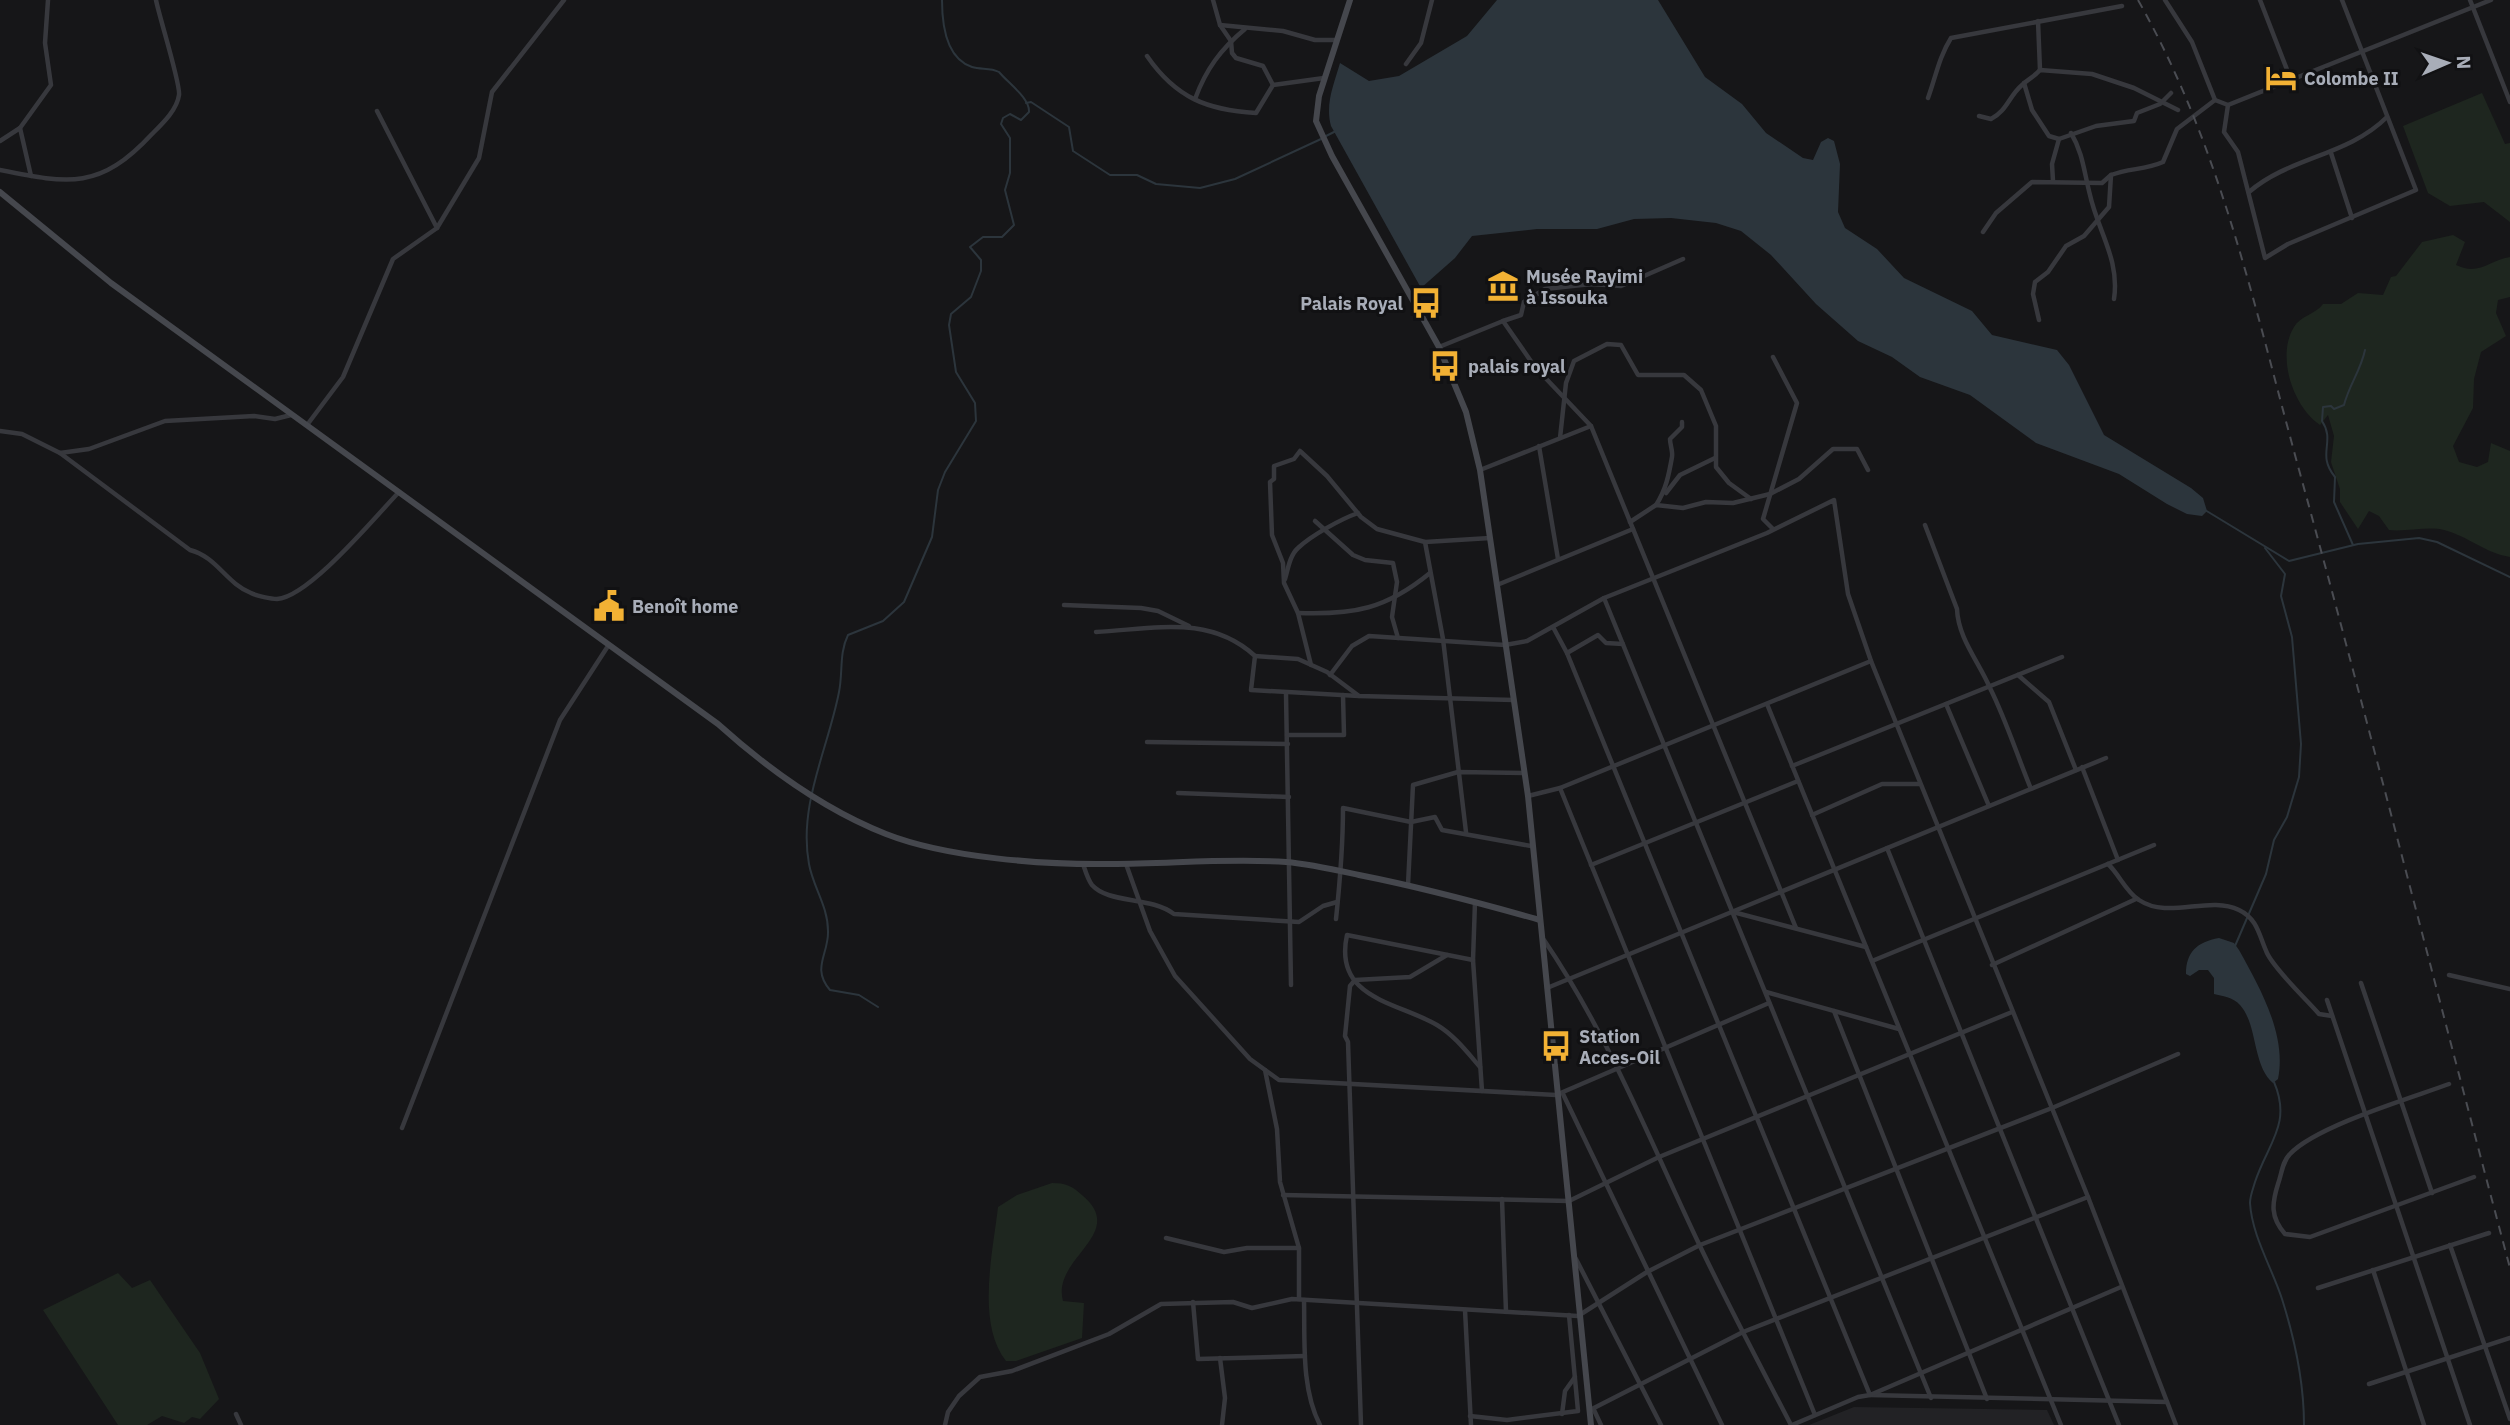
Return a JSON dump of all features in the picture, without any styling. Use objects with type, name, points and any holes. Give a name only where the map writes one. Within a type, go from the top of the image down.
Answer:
[{"type":"street","points":[[0,141],[20,128],[51,85],[45,43],[48,0]]},
{"type":"street","points":[[0,170],[69,181],[101,176],[146,141],[170,115],[180,94],[156,0]]},
{"type":"street","points":[[306,426],[343,377],[393,259],[437,228],[479,158],[492,92],[564,0]]},
{"type":"street","points":[[1213,0],[1220,25],[1231,41],[1232,53],[1236,58],[1263,66],[1273,85]]},
{"type":"street","points":[[1350,0],[1335,40],[1316,110],[1320,131],[1332,156],[1439,347],[1466,412],[1479,470],[1528,796],[1546,988],[1560,1094],[1578,1316],[1592,1410],[1591,1425]]},
{"type":"street","points":[[1406,64],[1421,43],[1432,0]]},
{"type":"street","points":[[2165,0],[2192,42],[2215,100],[2228,105],[2491,0]]},
{"type":"street","points":[[2260,0],[2291,80]]},
{"type":"street","points":[[2228,105],[2224,132],[2238,152],[2265,258],[2288,244],[2416,190],[2342,0]]},
{"type":"street","points":[[2470,0],[2510,102]]},
{"type":"street","points":[[1928,98],[1938,73],[1939,56],[1951,37],[2122,6]]},
{"type":"street","points":[[1979,116],[1991,119],[1997,116],[2009,105],[2024,82],[2032,79],[2040,70],[2038,21]]},
{"type":"street","points":[[1220,25],[1283,31],[1315,40],[1335,40]]},
{"type":"street","points":[[1195,99],[1204,74],[1231,41],[1245,29]]},
{"type":"street","points":[[1147,56],[1165,82],[1222,111],[1256,113],[1273,85]]},
{"type":"street","points":[[2040,70],[2092,74],[2134,88],[2160,104],[2178,110]]},
{"type":"street","points":[[1273,85],[1324,78]]},
{"type":"street","points":[[2024,82],[2039,122],[2049,136],[2059,139],[2071,133],[2134,121],[2137,113],[2160,104],[2171,93]]},
{"type":"street","points":[[1983,232],[1996,213],[2032,182],[2102,183],[2111,175],[2125,170],[2146,170],[2162,162],[2177,129],[2215,100]]},
{"type":"street","points":[[377,111],[437,228]]},
{"type":"street","points":[[2248,192],[2265,178],[2331,153],[2371,133],[2388,117]]},
{"type":"street","points":[[20,128],[31,176]]},
{"type":"street","points":[[2071,133],[2081,150],[2087,181],[2114,266],[2114,299]]},
{"type":"street","points":[[2053,181],[2052,164],[2059,139]]},
{"type":"street","points":[[2331,153],[2352,218]]},
{"type":"street","points":[[2039,320],[2033,294],[2035,282],[2048,272],[2066,246],[2084,236],[2109,207],[2111,175]]},
{"type":"street","points":[[0,192],[111,283],[718,724],[757,759],[803,791],[867,826],[905,840],[980,854],[1083,864],[1211,859],[1291,862],[1408,885],[1540,920]]},
{"type":"street","points":[[1439,347],[1521,314],[1524,302],[1545,289],[1591,284],[1621,286],[1683,258]]},
{"type":"street","points":[[1503,321],[1535,367],[1591,426],[1796,928]]},
{"type":"street","points":[[1560,438],[1569,371],[1574,361],[1607,344],[1621,345],[1638,375],[1684,375],[1701,390],[1716,426],[1716,467],[1729,483],[1751,499]]},
{"type":"street","points":[[1773,357],[1797,403],[1763,519],[1773,529]]},
{"type":"street","points":[[60,453],[89,449],[164,421],[254,416],[275,419],[291,415]]},
{"type":"street","points":[[1656,505],[1667,482],[1667,469],[1672,456],[1670,439],[1682,427],[1682,422]]},
{"type":"street","points":[[1479,470],[1591,426]]},
{"type":"street","points":[[0,431],[22,434],[60,453],[190,550],[206,554],[222,572],[250,593],[278,599],[312,583],[399,492]]},
{"type":"street","points":[[1539,446],[1558,559]]},
{"type":"street","points":[[1656,505],[1683,508],[1706,502],[1733,503],[1770,494],[1799,479],[1833,449],[1857,449],[1868,470]]},
{"type":"street","points":[[1311,665],[1298,613],[1284,583],[1283,563],[1272,535],[1270,482],[1274,479],[1274,466],[1294,459],[1300,451],[1358,513],[1377,529],[1425,542],[1490,538]]},
{"type":"street","points":[[1630,522],[1656,505],[1680,475],[1716,458]]},
{"type":"street","points":[[1330,675],[1352,646],[1369,636],[1505,645],[1527,641],[1604,598],[1773,529],[1834,500],[1848,594],[1871,662],[2088,1197],[2176,1425]]},
{"type":"street","points":[[1284,583],[1291,558],[1299,547],[1336,521],[1358,513]]},
{"type":"street","points":[[1315,521],[1353,555],[1365,560],[1394,563],[1397,582],[1392,617],[1399,638]]},
{"type":"street","points":[[1924,525],[1970,650],[1990,686],[2031,789]]},
{"type":"street","points":[[1496,586],[1633,529]]},
{"type":"street","points":[[1425,542],[1443,639],[1466,832]]},
{"type":"street","points":[[1298,613],[1337,614],[1393,600],[1430,572]]},
{"type":"street","points":[[1604,598],[1931,1398]]},
{"type":"street","points":[[1063,605],[1149,609],[1189,626],[1220,632],[1239,641],[1255,656],[1278,656],[1311,665],[1359,696]]},
{"type":"street","points":[[1096,632],[1189,626]]},
{"type":"street","points":[[1553,627],[1567,653],[1870,1395]]},
{"type":"street","points":[[1567,653],[1598,635],[1606,643],[1623,644]]},
{"type":"street","points":[[402,1128],[560,720],[608,646]]},
{"type":"street","points":[[1255,656],[1251,690],[1286,694],[1450,696],[1515,700]]},
{"type":"street","points":[[1792,766],[2062,657]]},
{"type":"street","points":[[1528,796],[1560,788],[1871,662]]},
{"type":"street","points":[[2018,675],[2049,702],[2118,860]]},
{"type":"street","points":[[1286,694],[1291,862],[1291,985]]},
{"type":"street","points":[[1287,735],[1344,735],[1343,695]]},
{"type":"street","points":[[1767,704],[2061,1425]]},
{"type":"street","points":[[1946,704],[1989,806]]},
{"type":"street","points":[[1147,742],[1287,744]]},
{"type":"street","points":[[1546,988],[2106,758]]},
{"type":"street","points":[[1408,885],[1413,785],[1458,772],[1524,773]]},
{"type":"street","points":[[1591,865],[1798,781]]},
{"type":"street","points":[[1812,815],[1882,784],[1920,784]]},
{"type":"street","points":[[1560,788],[1815,1415]]},
{"type":"street","points":[[1178,793],[1289,797]]},
{"type":"street","points":[[1336,919],[1337,887],[1343,872],[1343,808],[1411,822],[1435,817],[1442,830],[1466,832],[1531,846]]},
{"type":"street","points":[[1872,961],[2154,845]]},
{"type":"street","points":[[1887,848],[2119,1425]]},
{"type":"street","points":[[1083,864],[1092,885],[1112,895],[1157,903],[1174,914],[1292,923],[1299,922],[1323,906],[1337,902]]},
{"type":"street","points":[[1126,864],[1158,950],[1175,976],[1250,1059],[1279,1080],[1560,1094],[1616,1067],[1769,1003]]},
{"type":"street","points":[[2108,864],[2136,899],[2148,906],[2172,909],[2226,905],[2244,912],[2259,930],[2268,955],[2319,1014],[2332,1016]]},
{"type":"street","points":[[1992,965],[2136,899]]},
{"type":"street","points":[[1475,902],[1473,960],[1482,1091]]},
{"type":"street","points":[[1732,912],[1866,947]]},
{"type":"street","points":[[1473,960],[1347,935],[1347,965],[1354,980],[1380,1002],[1437,1024],[1452,1035],[1480,1067]]},
{"type":"street","points":[[1541,936],[1570,979],[1616,1067],[1700,1245],[1792,1425],[1858,1396],[1870,1395],[2110,1403],[2166,1402]]},
{"type":"street","points":[[1354,980],[1410,977],[1447,954]]},
{"type":"street","points":[[2449,975],[2510,989]]},
{"type":"street","points":[[1354,980],[1350,986],[1345,1026],[1361,1425]]},
{"type":"street","points":[[2361,983],[2432,1193]]},
{"type":"street","points":[[1765,992],[1899,1029]]},
{"type":"street","points":[[2327,1000],[2470,1425]]},
{"type":"street","points":[[1834,1011],[1987,1399]]},
{"type":"street","points":[[1283,1195],[1569,1201],[1659,1157],[2012,1012]]},
{"type":"street","points":[[945,1425],[948,1412],[959,1396],[980,1377],[1012,1371],[1109,1334],[1161,1304],[1233,1302],[1252,1308],[1278,1301],[1302,1299],[1355,1305],[1578,1316],[1597,1301],[1700,1245],[2052,1108],[2178,1055]]},
{"type":"street","points":[[1265,1070],[1272,1095],[1283,1195],[1299,1248],[1311,1410],[1320,1425]]},
{"type":"street","points":[[2449,1084],[2365,1114],[2307,1140],[2289,1154],[2274,1195],[2274,1214],[2285,1234],[2305,1237],[2474,1177]]},
{"type":"street","points":[[1560,1094],[1722,1425]]},
{"type":"street","points":[[1592,1410],[1743,1332],[2088,1197]]},
{"type":"street","points":[[1502,1199],[1506,1312]]},
{"type":"street","points":[[2318,1288],[2489,1233]]},
{"type":"street","points":[[1166,1238],[1224,1252],[1247,1248],[1299,1248]]},
{"type":"street","points":[[2450,1245],[2510,1419]]},
{"type":"street","points":[[1573,1252],[1661,1425]]},
{"type":"street","points":[[2372,1270],[2424,1425]]},
{"type":"street","points":[[1870,1395],[2121,1287]]},
{"type":"street","points":[[1193,1302],[1198,1359],[1305,1356]]},
{"type":"street","points":[[1465,1310],[1471,1425]]},
{"type":"street","points":[[1470,1416],[1507,1420],[1578,1411],[1569,1315]]},
{"type":"street","points":[[2368,1384],[2510,1338]]},
{"type":"street","points":[[1220,1358],[1225,1398],[1222,1425]]},
{"type":"street","points":[[1562,1414],[1565,1391],[1575,1377]]},
{"type":"street","points":[[1592,1410],[1601,1425]]},
{"type":"street","points":[[236,1414],[241,1425]]},
{"type":"shaded area","points":[[1497,0],[1658,0],[1705,77],[1742,104],[1766,133],[1803,158],[1813,160],[1821,142],[1828,138],[1834,141],[1840,164],[1838,212],[1845,228],[1877,249],[1904,278],[1972,311],[1992,335],[2057,350],[2069,365],[2104,435],[2191,488],[2203,498],[2207,511],[2202,516],[2187,514],[2119,474],[2036,443],[1970,395],[1920,377],[1892,357],[1858,341],[1816,304],[1771,255],[1741,231],[1716,223],[1671,218],[1634,219],[1597,229],[1537,229],[1472,236],[1455,258],[1421,288],[1331,126],[1329,110],[1333,86],[1340,63],[1369,81],[1399,76],[1467,36]]},
{"type":"shaded area","points":[[2482,93],[2505,144],[2510,143],[2510,222],[2484,202],[2450,206],[2428,193],[2403,126]]},
{"type":"shaded area","points":[[2453,235],[2465,242],[2456,265],[2471,269],[2510,257],[2510,297],[2498,300],[2496,313],[2506,336],[2481,352],[2474,379],[2473,408],[2453,446],[2459,462],[2477,467],[2488,462],[2491,443],[2510,451],[2510,557],[2444,530],[2389,530],[2379,516],[2369,511],[2358,529],[2340,502],[2340,489],[2331,462],[2334,436],[2328,415],[2320,425],[2310,417],[2295,394],[2287,366],[2289,339],[2300,320],[2323,304],[2341,304],[2358,293],[2383,295],[2391,277],[2396,276],[2422,242]]},
{"type":"shaded area","points":[[2219,938],[2234,943],[2239,950],[2270,1012],[2279,1046],[2280,1062],[2278,1079],[2273,1083],[2262,1066],[2250,1023],[2240,1005],[2214,994],[2214,978],[2208,970],[2199,970],[2190,976],[2186,974],[2188,960],[2194,949]]},
{"type":"shaded area","points":[[1052,1183],[1065,1184],[1082,1195],[1094,1209],[1097,1222],[1093,1234],[1062,1286],[1063,1301],[1084,1303],[1082,1338],[1016,1361],[1006,1361],[991,1327],[989,1307],[990,1265],[998,1207],[1017,1195]]},
{"type":"shaded area","points":[[118,1273],[132,1288],[150,1280],[200,1353],[219,1399],[200,1419],[192,1417],[184,1423],[162,1416],[147,1425],[118,1425],[43,1310]]},
{"type":"shaded area","points":[[1854,1407],[2047,1410],[2054,1425],[1809,1425]]},
{"type":"waterway","points":[[878,1007],[859,995],[830,990],[824,982],[821,968],[828,931],[826,913],[809,864],[807,842],[811,799],[839,692],[843,649],[848,635],[883,621],[904,602],[932,537],[938,490],[945,472],[976,421],[975,403],[956,372],[949,325],[951,314],[971,297],[981,271],[981,260],[970,247],[983,237],[1002,237],[1014,225],[1005,190],[1010,173],[1010,138],[1001,124],[1003,118],[1010,114],[1021,120],[1029,112],[1026,101],[999,72],[972,67],[956,56],[944,29],[942,0]]},
{"type":"waterway","points":[[1026,103],[1031,102],[1069,127],[1073,151],[1110,175],[1137,175],[1156,184],[1200,188],[1235,179],[1321,139]]},
{"type":"waterway","points":[[1326,136],[1336,131]]},
{"type":"waterway","points":[[2353,545],[2334,502],[2335,477],[2327,462],[2327,435],[2322,421],[2323,407],[2331,406],[2334,409],[2344,405],[2365,350]]},
{"type":"waterway","points":[[2205,510],[2289,561],[2358,544],[2419,538],[2437,542],[2510,577]]},
{"type":"waterway","points":[[2235,946],[2266,874],[2274,840],[2287,817],[2299,777],[2301,744],[2292,637],[2281,596],[2285,574],[2265,548]]},
{"type":"waterway","points":[[2274,1082],[2279,1097],[2279,1122],[2260,1168],[2250,1203],[2254,1228],[2282,1299],[2291,1330],[2298,1361],[2304,1425]]},
{"type":"railway","points":[[2138,0],[2193,114],[2215,173],[2252,293],[2510,1268]]},
{"type":"place","name":"Colombe II","points":[[2281,78]]},
{"type":"place","name":"Musée Rayimi à Issouka","points":[[1503,286]]},
{"type":"place","name":"Palais Royal","points":[[1426,303]]},
{"type":"place","name":"palais royal","points":[[1445,366]]},
{"type":"place","name":"Benoît home","points":[[609,606]]},
{"type":"place","name":"Station Acces-Oil","points":[[1556,1046]]}]
